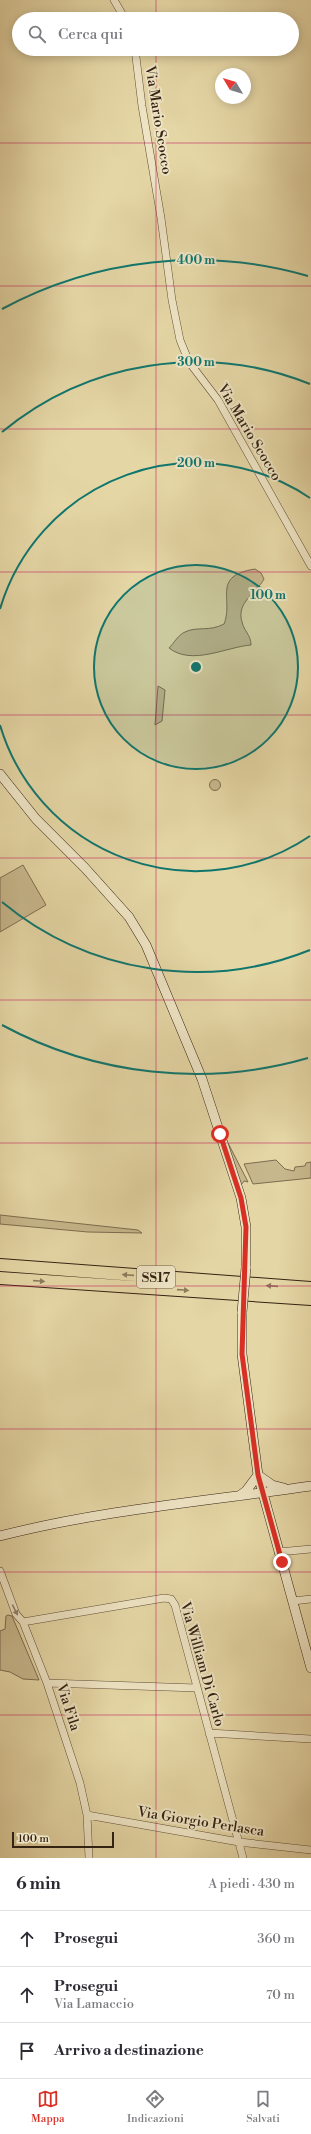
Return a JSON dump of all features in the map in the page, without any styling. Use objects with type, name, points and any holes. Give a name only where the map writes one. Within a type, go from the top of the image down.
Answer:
[{"type":"highway","name":"SS17","points":[[0,1266],[311,1288]]},
{"type":"highway","name":"SS17","points":[[0,1278],[311,1299]]},
{"type":"street","points":[[114,0],[121,12]]},
{"type":"street","name":"Via Mario Scocco","points":[[136,56],[142,106],[162,218],[172,300],[180,340],[189,362],[221,405],[311,566]]},
{"type":"street","points":[[0,774],[36,819],[85,868],[129,917],[146,945],[202,1079],[241,1198],[246,1227],[246,1268],[242,1312],[242,1354],[258,1475],[311,1668]]},
{"type":"street","points":[[258,1475],[272,1485],[287,1490]]},
{"type":"street","points":[[238,1496],[246,1491],[258,1475]]},
{"type":"street","points":[[0,1536],[46,1525],[311,1486]]},
{"type":"street","points":[[279,1552],[311,1549]]},
{"type":"street","name":"Via Fila","points":[[0,1571],[16,1614],[23,1622],[48,1683],[80,1783],[87,1815],[89,1858]]},
{"type":"street","name":"Via William Di Carlo","points":[[23,1622],[164,1598],[171,1599],[175,1605],[243,1858]]},
{"type":"street","points":[[293,1602],[311,1599]]},
{"type":"street","points":[[48,1683],[197,1688]]},
{"type":"street","points":[[209,1733],[311,1739]]},
{"type":"street","name":"Via Giorgio Perlasca","points":[[87,1815],[239,1842],[311,1850]]},
{"type":"shaded area","points":[[255,569],[261,573],[264,579],[244,604],[241,615],[243,625],[250,638],[251,645],[198,655],[178,653],[169,648],[178,637],[185,632],[194,629],[213,628],[224,624],[227,606],[228,583],[233,577],[241,572]]},
{"type":"shaded area","points":[[158,686],[165,690],[162,721],[155,725]]},
{"type":"shaded area","points":[[215,779],[219,781],[221,785],[219,789],[215,791],[211,789],[209,785],[211,781]]},
{"type":"shaded area","points":[[23,865],[46,905],[0,932],[0,878]]},
{"type":"shaded area","points":[[223,1139],[228,1143],[248,1182],[244,1181],[241,1185]]},
{"type":"shaded area","points":[[276,1160],[285,1169],[294,1171],[295,1167],[305,1166],[306,1163],[311,1162],[311,1178],[253,1184],[244,1164]]},
{"type":"shaded area","points":[[0,1215],[138,1230],[142,1233],[88,1232],[0,1224]]},
{"type":"shaded area","points":[[6,1616],[12,1616],[39,1680],[23,1679],[10,1672],[0,1670],[0,1631],[5,1629]]},
{"type":"route","points":[[220,1134],[241,1198],[246,1227],[246,1268],[242,1312],[242,1354],[258,1475],[282,1562]]}]
